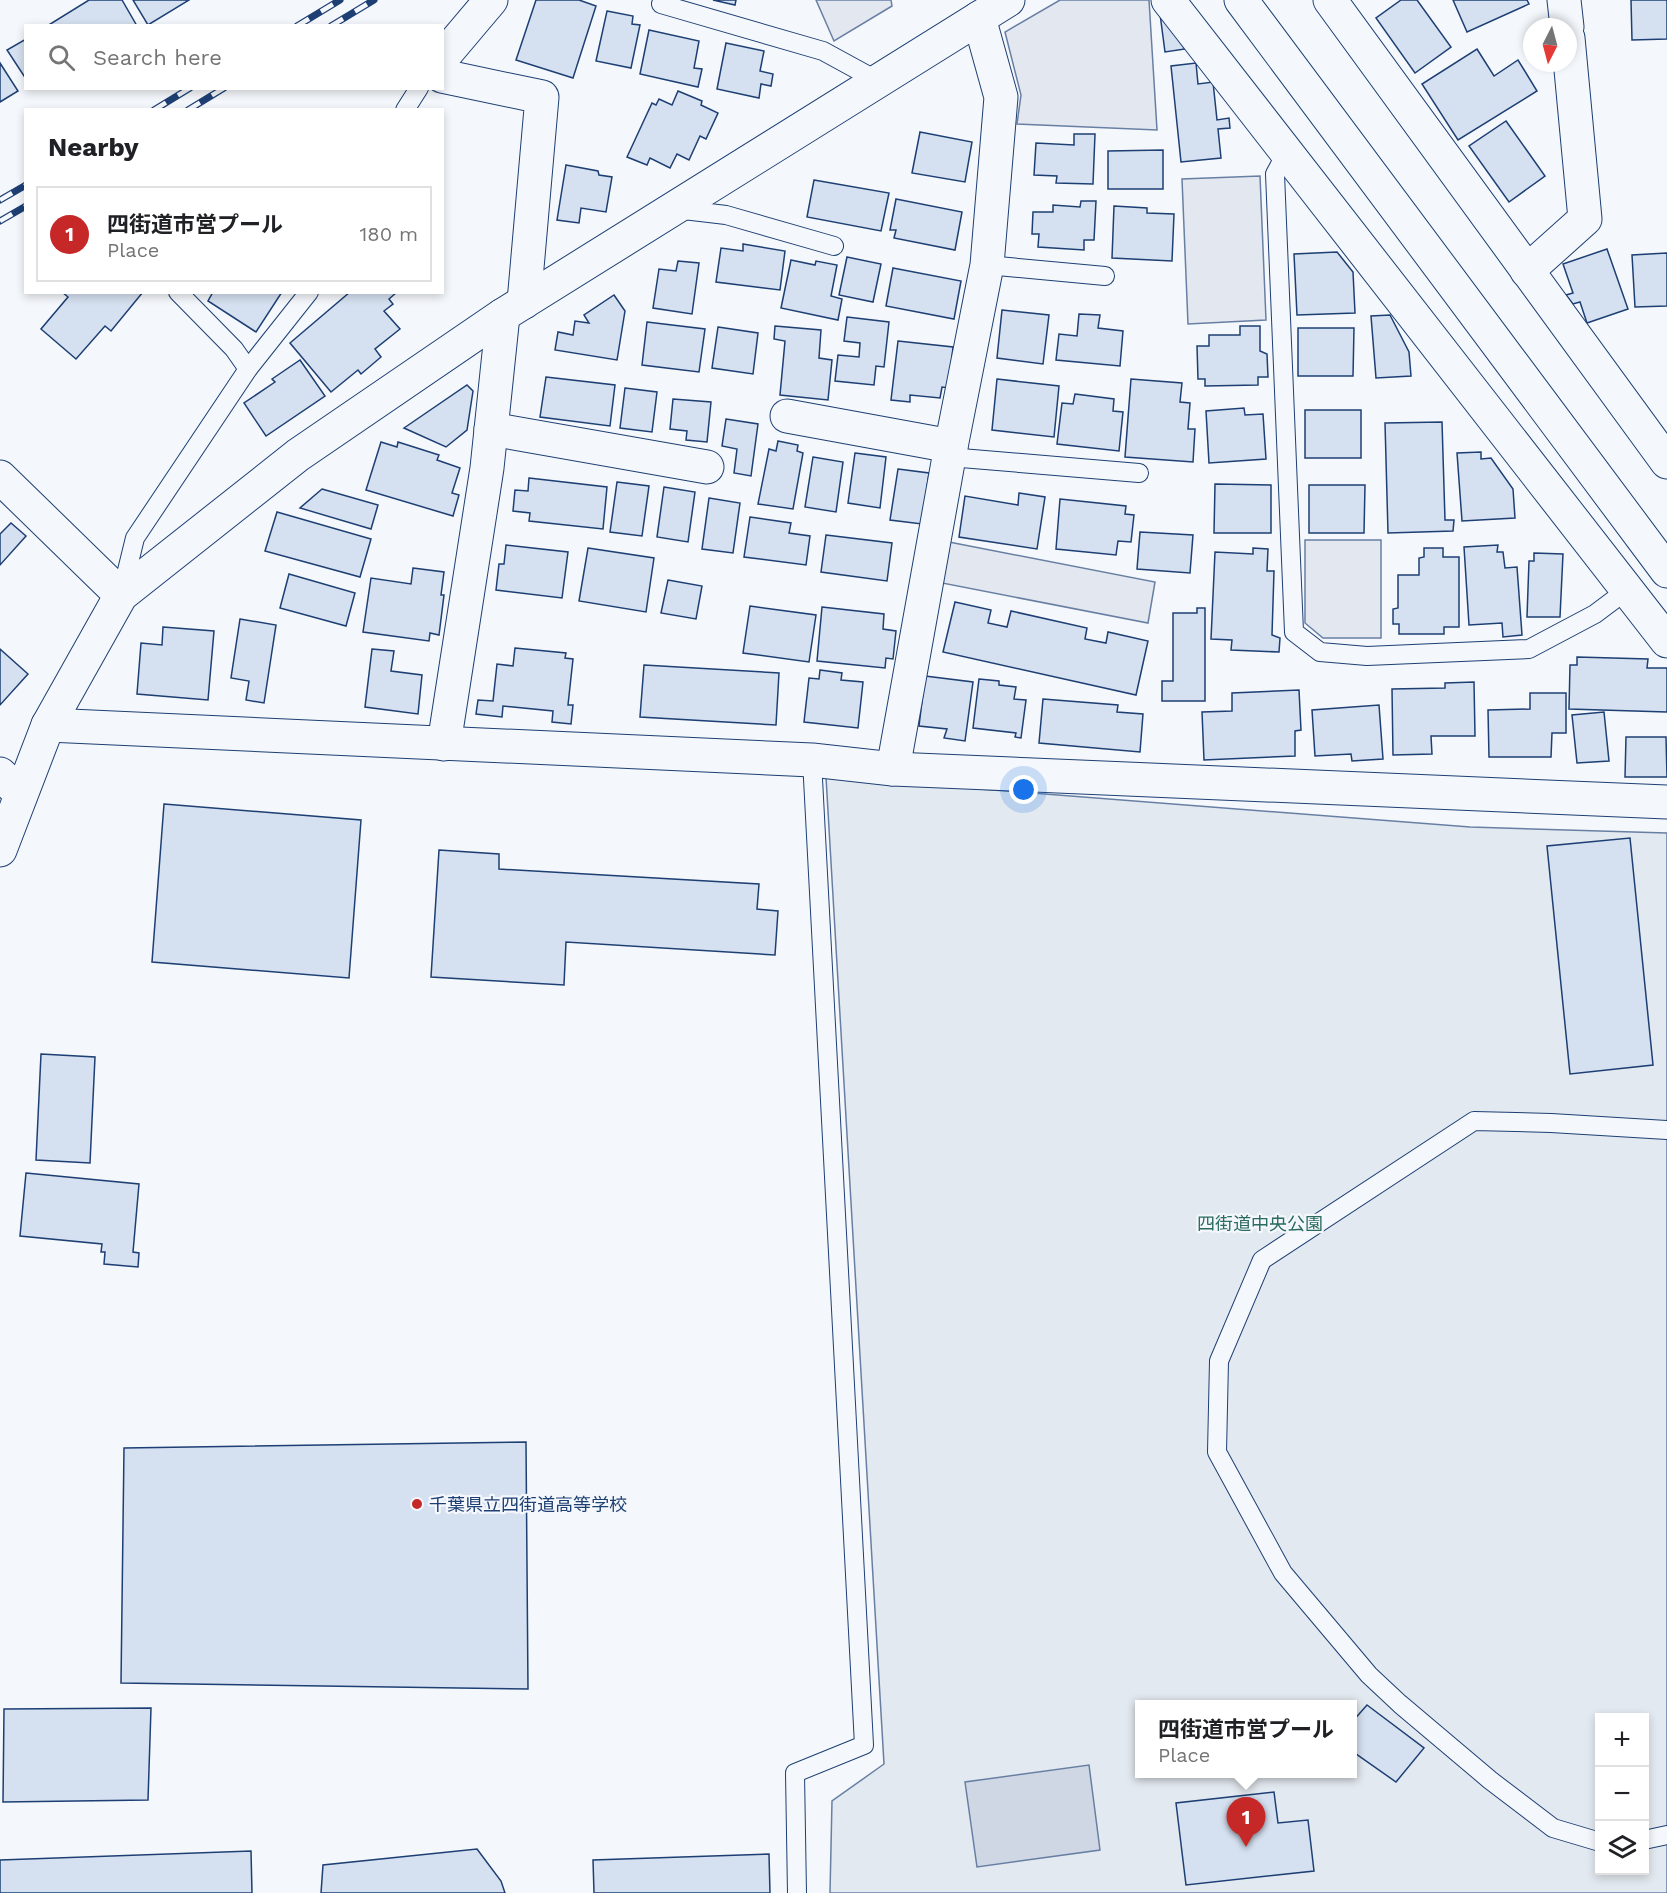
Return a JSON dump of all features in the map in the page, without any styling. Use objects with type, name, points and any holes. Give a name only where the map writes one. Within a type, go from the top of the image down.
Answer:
[{"type":"street","points":[[444,56],[491,0]]},
{"type":"street","points":[[0,850],[10,784],[48,725],[121,595],[298,455],[513,308],[1008,0]]},
{"type":"street","points":[[1168,0],[1667,641]]},
{"type":"street","points":[[1241,0],[1667,571]]},
{"type":"street","points":[[1330,0],[1667,462]]},
{"type":"street","points":[[1564,0],[1566,18]]},
{"type":"street","points":[[893,769],[950,452],[987,265],[1001,97],[979,18]]},
{"type":"street","points":[[1527,271],[1585,219],[1571,72]]},
{"type":"street","points":[[444,76],[542,97],[513,308],[491,429],[444,744]]},
{"type":"street","points":[[787,416],[950,452]]},
{"type":"street","points":[[491,429],[707,467]]},
{"type":"street","points":[[0,477],[121,595]]},
{"type":"street","points":[[48,725],[812,760],[893,769],[1667,802]]},
{"type":"lane","points":[[662,4],[823,51],[878,81]]},
{"type":"lane","points":[[406,108],[418,90]]},
{"type":"lane","points":[[1287,152],[1275,174],[1294,632],[1320,652],[1366,656],[1529,649],[1595,614],[1627,590]]},
{"type":"lane","points":[[673,209],[726,215],[834,246]]},
{"type":"lane","points":[[987,265],[1105,276]]},
{"type":"lane","points":[[180,294],[234,349],[248,369]]},
{"type":"lane","points":[[121,595],[135,538],[248,369],[307,294]]},
{"type":"lane","points":[[950,452],[1139,473]]},
{"type":"lane","points":[[797,1893],[795,1773],[864,1745],[812,760]]},
{"type":"lane","points":[[1595,1841],[1552,1828],[1490,1780],[1400,1704],[1369,1675],[1283,1573],[1217,1452],[1219,1361],[1262,1260],[1474,1121],[1667,1130]]},
{"type":"lane","points":[[1649,1839],[1667,1835]]},
{"type":"green space","name":"四街道中央公園","points":[[826,777],[1470,827],[1667,833],[1667,1893],[830,1893],[832,1801],[884,1764]]},
{"type":"shaded area","points":[[816,0],[891,0],[892,6],[834,41]]},
{"type":"shaded area","points":[[1060,0],[1149,0],[1157,130],[1017,124],[1021,95],[1005,32]]},
{"type":"shaded area","points":[[1260,176],[1266,320],[1188,324],[1182,179]]},
{"type":"shaded area","points":[[1305,540],[1381,540],[1381,638],[1323,638],[1305,623]]},
{"type":"shaded area","points":[[949,542],[1155,582],[1148,623],[942,583]]},
{"type":"shaded area","points":[[1089,1765],[1100,1850],[977,1867],[965,1782]]},
{"type":"building","points":[[89,0],[122,0],[136,24],[50,24]]},
{"type":"building","points":[[133,0],[189,0],[150,24],[147,24]]},
{"type":"building","points":[[536,0],[579,0],[596,6],[573,78],[516,60]]},
{"type":"building","points":[[713,0],[736,0],[735,5]]},
{"type":"building","points":[[1401,0],[1417,0],[1451,47],[1415,73],[1376,18]]},
{"type":"building","points":[[1453,0],[1527,0],[1529,4],[1467,32]]},
{"type":"building","points":[[1631,0],[1667,0],[1667,39],[1632,40]]},
{"type":"building","points":[[607,11],[633,16],[632,24],[640,25],[631,68],[596,61]]},
{"type":"building","points":[[1160,14],[1185,49],[1165,52]]},
{"type":"building","points":[[649,30],[699,41],[694,68],[702,69],[698,87],[640,74]]},
{"type":"building","points":[[24,40],[24,76],[7,50]]},
{"type":"building","points":[[726,43],[764,51],[760,71],[773,74],[771,86],[761,84],[759,98],[717,89]]},
{"type":"building","points":[[1477,49],[1494,76],[1518,60],[1523,72],[1525,72],[1537,91],[1458,140],[1422,84]]},
{"type":"building","points":[[0,63],[18,91],[0,102]]},
{"type":"building","points":[[1196,63],[1198,84],[1213,82],[1217,120],[1229,118],[1230,128],[1218,129],[1221,158],[1181,162],[1171,66]]},
{"type":"building","points":[[678,91],[702,101],[701,105],[718,113],[706,139],[700,136],[689,160],[677,154],[670,168],[650,158],[647,165],[627,157],[652,103],[656,105],[659,99],[672,105]]},
{"type":"building","points":[[1506,121],[1545,176],[1509,202],[1469,146]]},
{"type":"building","points":[[920,132],[972,142],[965,182],[912,173]]},
{"type":"building","points":[[1074,134],[1095,134],[1093,184],[1056,183],[1057,176],[1034,175],[1036,143],[1074,145]]},
{"type":"building","points":[[1163,150],[1163,189],[1108,189],[1108,151]]},
{"type":"building","points":[[566,165],[598,171],[599,175],[612,177],[606,212],[581,208],[579,223],[557,220]]},
{"type":"building","points":[[814,180],[889,193],[881,231],[807,217]]},
{"type":"building","points":[[896,199],[962,212],[955,250],[894,238],[896,230],[890,230]]},
{"type":"building","points":[[1081,201],[1096,201],[1094,240],[1084,240],[1084,250],[1038,247],[1039,234],[1032,234],[1033,212],[1053,212],[1053,205],[1080,207]]},
{"type":"building","points":[[1114,206],[1147,208],[1147,213],[1174,214],[1172,261],[1112,258]]},
{"type":"building","points":[[743,244],[785,251],[780,290],[716,282],[721,248],[743,251]]},
{"type":"building","points":[[1607,249],[1628,309],[1587,323],[1580,302],[1573,304],[1566,295],[1573,293],[1563,264]]},
{"type":"building","points":[[1337,252],[1353,272],[1355,313],[1297,315],[1294,254]]},
{"type":"building","points":[[1667,253],[1667,306],[1635,307],[1632,255]]},
{"type":"building","points":[[847,257],[881,264],[873,302],[839,295]]},
{"type":"building","points":[[791,260],[815,265],[816,261],[837,265],[831,296],[842,299],[838,320],[781,308]]},
{"type":"building","points":[[678,261],[699,263],[692,314],[653,308],[659,269],[676,271]]},
{"type":"building","points":[[893,268],[961,281],[954,319],[886,306]]},
{"type":"building","points":[[64,294],[141,294],[111,331],[105,326],[76,359],[41,329],[68,297]]},
{"type":"building","points":[[212,294],[281,294],[256,332],[208,301]]},
{"type":"building","points":[[348,294],[395,294],[389,299],[393,304],[384,311],[400,329],[375,349],[381,357],[361,374],[358,370],[331,392],[290,343]]},
{"type":"building","points":[[614,295],[625,311],[617,360],[555,350],[558,332],[573,335],[575,321],[589,323],[584,315]]},
{"type":"building","points":[[1002,310],[1049,315],[1043,364],[997,358]]},
{"type":"building","points":[[1079,314],[1100,315],[1098,328],[1123,331],[1120,366],[1056,360],[1059,334],[1077,336]]},
{"type":"building","points":[[1390,315],[1409,352],[1411,376],[1376,378],[1371,316]]},
{"type":"building","points":[[847,317],[889,322],[884,367],[876,366],[874,385],[835,381],[838,355],[859,357],[860,343],[844,341]]},
{"type":"building","points":[[647,322],[705,329],[699,372],[642,365]]},
{"type":"building","points":[[775,326],[821,330],[819,358],[832,360],[828,400],[780,395],[785,341],[774,339]]},
{"type":"building","points":[[1240,326],[1260,326],[1260,351],[1267,354],[1268,377],[1258,377],[1258,385],[1205,386],[1205,379],[1198,379],[1197,346],[1209,346],[1209,335],[1240,335]]},
{"type":"building","points":[[718,327],[758,333],[753,374],[712,368]]},
{"type":"building","points":[[1298,328],[1354,328],[1353,376],[1298,376]]},
{"type":"building","points":[[898,341],[953,347],[949,388],[942,387],[940,398],[910,395],[910,402],[891,400]]},
{"type":"building","points":[[300,360],[325,396],[266,436],[244,403],[275,382],[272,379]]},
{"type":"building","points":[[546,377],[615,385],[610,426],[540,417]]},
{"type":"building","points":[[997,379],[1059,386],[1054,437],[992,430]]},
{"type":"building","points":[[1131,379],[1182,383],[1180,402],[1190,403],[1188,429],[1195,429],[1193,462],[1125,457]]},
{"type":"building","points":[[467,385],[473,391],[467,430],[446,447],[404,428]]},
{"type":"building","points":[[625,388],[657,392],[652,432],[620,428]]},
{"type":"building","points":[[1075,394],[1114,399],[1113,411],[1123,412],[1119,451],[1057,444],[1062,403],[1073,404]]},
{"type":"building","points":[[673,399],[711,402],[707,442],[686,440],[687,431],[670,429]]},
{"type":"building","points":[[1244,408],[1245,415],[1263,414],[1266,459],[1209,463],[1206,411]]},
{"type":"building","points":[[1305,410],[1361,410],[1361,458],[1305,458]]},
{"type":"building","points":[[726,419],[758,424],[751,476],[734,473],[737,449],[722,446]]},
{"type":"building","points":[[1442,422],[1445,520],[1454,520],[1453,531],[1388,533],[1385,423]]},
{"type":"building","points":[[778,441],[798,445],[797,451],[803,453],[793,509],[758,504],[769,449],[776,451]]},
{"type":"building","points":[[381,442],[397,447],[398,442],[439,455],[437,460],[460,468],[452,493],[459,495],[453,516],[366,490]]},
{"type":"building","points":[[1481,452],[1481,459],[1491,458],[1513,489],[1515,518],[1462,521],[1457,453]]},
{"type":"building","points":[[855,453],[886,457],[880,508],[848,503]]},
{"type":"building","points":[[813,457],[843,462],[836,512],[805,507]]},
{"type":"building","points":[[898,469],[929,473],[922,524],[890,520]]},
{"type":"building","points":[[529,478],[607,487],[603,529],[529,521],[530,513],[513,511],[515,490],[528,491]]},
{"type":"building","points":[[617,482],[649,486],[642,536],[610,532]]},
{"type":"building","points":[[1215,484],[1271,485],[1271,533],[1214,533]]},
{"type":"building","points":[[1309,485],[1365,485],[1364,533],[1309,533]]},
{"type":"building","points":[[664,487],[695,492],[688,542],[657,537]]},
{"type":"building","points":[[322,489],[378,505],[371,529],[300,508]]},
{"type":"building","points":[[1019,493],[1045,497],[1037,549],[959,537],[965,496],[1018,505]]},
{"type":"building","points":[[709,498],[740,503],[733,553],[702,549]]},
{"type":"building","points":[[1060,499],[1126,506],[1125,514],[1134,515],[1131,542],[1118,541],[1116,555],[1056,549]]},
{"type":"building","points":[[277,512],[371,539],[360,577],[265,551]]},
{"type":"building","points":[[750,517],[791,523],[789,533],[810,536],[806,565],[744,557]]},
{"type":"building","points":[[11,523],[26,536],[0,565],[0,534]]},
{"type":"building","points":[[1140,532],[1193,535],[1190,573],[1137,569]]},
{"type":"building","points":[[826,535],[892,543],[887,581],[821,572]]},
{"type":"building","points":[[506,545],[568,552],[562,598],[496,590],[499,564],[504,564]]},
{"type":"building","points":[[1498,545],[1497,552],[1503,552],[1505,568],[1517,567],[1522,635],[1503,637],[1502,623],[1469,625],[1464,547]]},
{"type":"building","points":[[588,548],[654,558],[646,612],[579,601]]},
{"type":"building","points":[[1253,548],[1268,549],[1267,571],[1274,571],[1272,635],[1280,638],[1279,652],[1231,650],[1232,640],[1211,639],[1215,552],[1253,554]]},
{"type":"building","points":[[1424,548],[1443,548],[1443,557],[1459,557],[1459,627],[1444,627],[1444,634],[1399,634],[1399,624],[1393,624],[1393,609],[1398,608],[1398,575],[1419,575],[1419,558],[1424,557]]},
{"type":"building","points":[[1534,553],[1563,554],[1560,617],[1527,617],[1529,561],[1534,561]]},
{"type":"building","points":[[413,568],[444,572],[441,595],[444,595],[439,635],[430,633],[429,641],[363,632],[371,578],[411,584]]},
{"type":"building","points":[[289,574],[355,593],[346,626],[280,608]]},
{"type":"building","points":[[668,580],[702,586],[696,619],[661,613]]},
{"type":"building","points":[[955,602],[991,610],[988,623],[1007,627],[1011,611],[1087,628],[1085,639],[1106,643],[1108,632],[1148,641],[1136,695],[943,652]]},
{"type":"building","points":[[750,606],[816,615],[809,662],[743,653]]},
{"type":"building","points":[[822,607],[884,614],[883,629],[896,631],[893,659],[886,658],[885,668],[817,661]]},
{"type":"building","points":[[1197,608],[1205,608],[1205,701],[1162,701],[1162,681],[1173,681],[1173,613],[1197,613]]},
{"type":"building","points":[[240,619],[276,625],[264,703],[246,700],[249,681],[231,678]]},
{"type":"building","points":[[163,627],[214,631],[208,700],[137,694],[141,643],[162,645]]},
{"type":"building","points":[[515,648],[566,653],[565,658],[573,659],[568,705],[573,705],[571,724],[552,722],[553,711],[503,706],[502,717],[476,714],[478,700],[493,701],[497,664],[513,666]]},
{"type":"building","points":[[0,649],[28,674],[0,705]]},
{"type":"building","points":[[372,649],[394,651],[391,671],[422,675],[418,714],[365,707]]},
{"type":"building","points":[[1577,657],[1648,659],[1647,668],[1667,668],[1667,712],[1569,709],[1570,665],[1577,665]]},
{"type":"building","points":[[644,665],[779,673],[776,725],[640,717]]},
{"type":"building","points":[[820,670],[842,673],[841,680],[863,682],[858,728],[804,722],[809,678],[819,679]]},
{"type":"building","points":[[925,676],[973,682],[965,741],[944,738],[947,729],[919,726]]},
{"type":"building","points":[[979,679],[999,681],[999,685],[1016,687],[1014,699],[1026,700],[1021,738],[1015,737],[1016,733],[973,728]]},
{"type":"building","points":[[1474,682],[1475,736],[1431,736],[1432,754],[1393,755],[1392,689],[1445,688],[1445,683]]},
{"type":"building","points":[[1299,690],[1301,730],[1295,731],[1295,756],[1204,760],[1202,712],[1232,711],[1232,693]]},
{"type":"building","points":[[1530,693],[1566,693],[1566,733],[1552,733],[1551,757],[1489,757],[1488,710],[1530,709]]},
{"type":"building","points":[[1043,699],[1118,705],[1117,712],[1143,714],[1140,752],[1039,743]]},
{"type":"building","points":[[1379,705],[1383,759],[1352,761],[1351,754],[1315,756],[1312,710]]},
{"type":"building","points":[[1604,712],[1609,761],[1577,763],[1572,715]]},
{"type":"building","points":[[1626,737],[1666,737],[1667,777],[1625,777]]},
{"type":"building","points":[[164,804],[361,820],[349,978],[152,962]]},
{"type":"building","points":[[1630,838],[1653,1065],[1570,1074],[1547,846]]},
{"type":"building","points":[[439,850],[499,854],[499,869],[759,884],[757,909],[778,911],[775,955],[566,942],[564,985],[431,977]]},
{"type":"building","points":[[41,1054],[95,1057],[90,1163],[36,1160]]},
{"type":"building","points":[[26,1173],[139,1184],[133,1252],[139,1253],[138,1267],[104,1264],[105,1252],[101,1252],[102,1244],[20,1236]]},
{"type":"building","points":[[526,1442],[528,1689],[121,1683],[124,1448]]},
{"type":"building","points":[[1367,1705],[1424,1748],[1396,1782],[1357,1755],[1357,1716]]},
{"type":"building","points":[[151,1708],[148,1800],[3,1802],[4,1709]]},
{"type":"building","points":[[1274,1792],[1278,1823],[1308,1820],[1314,1871],[1186,1885],[1176,1803]]},
{"type":"building","points":[[477,1849],[501,1881],[505,1893],[321,1893],[323,1865]]},
{"type":"building","points":[[251,1851],[252,1893],[0,1893],[0,1860]]},
{"type":"building","points":[[769,1854],[770,1893],[594,1893],[593,1860]]},
{"type":"railway","points":[[300,24],[340,0]]},
{"type":"railway","points":[[334,24],[374,0]]},
{"type":"railway","points":[[157,108],[187,90]]},
{"type":"railway","points":[[191,108],[221,90]]},
{"type":"railway","points":[[0,200],[24,186]]},
{"type":"railway","points":[[0,221],[24,207]]},
{"type":"place","name":"千葉県立四街道高等学校","points":[[417,1504]]},
{"type":"place","name":"四街道市営プール","points":[[1246,1847]]}]
